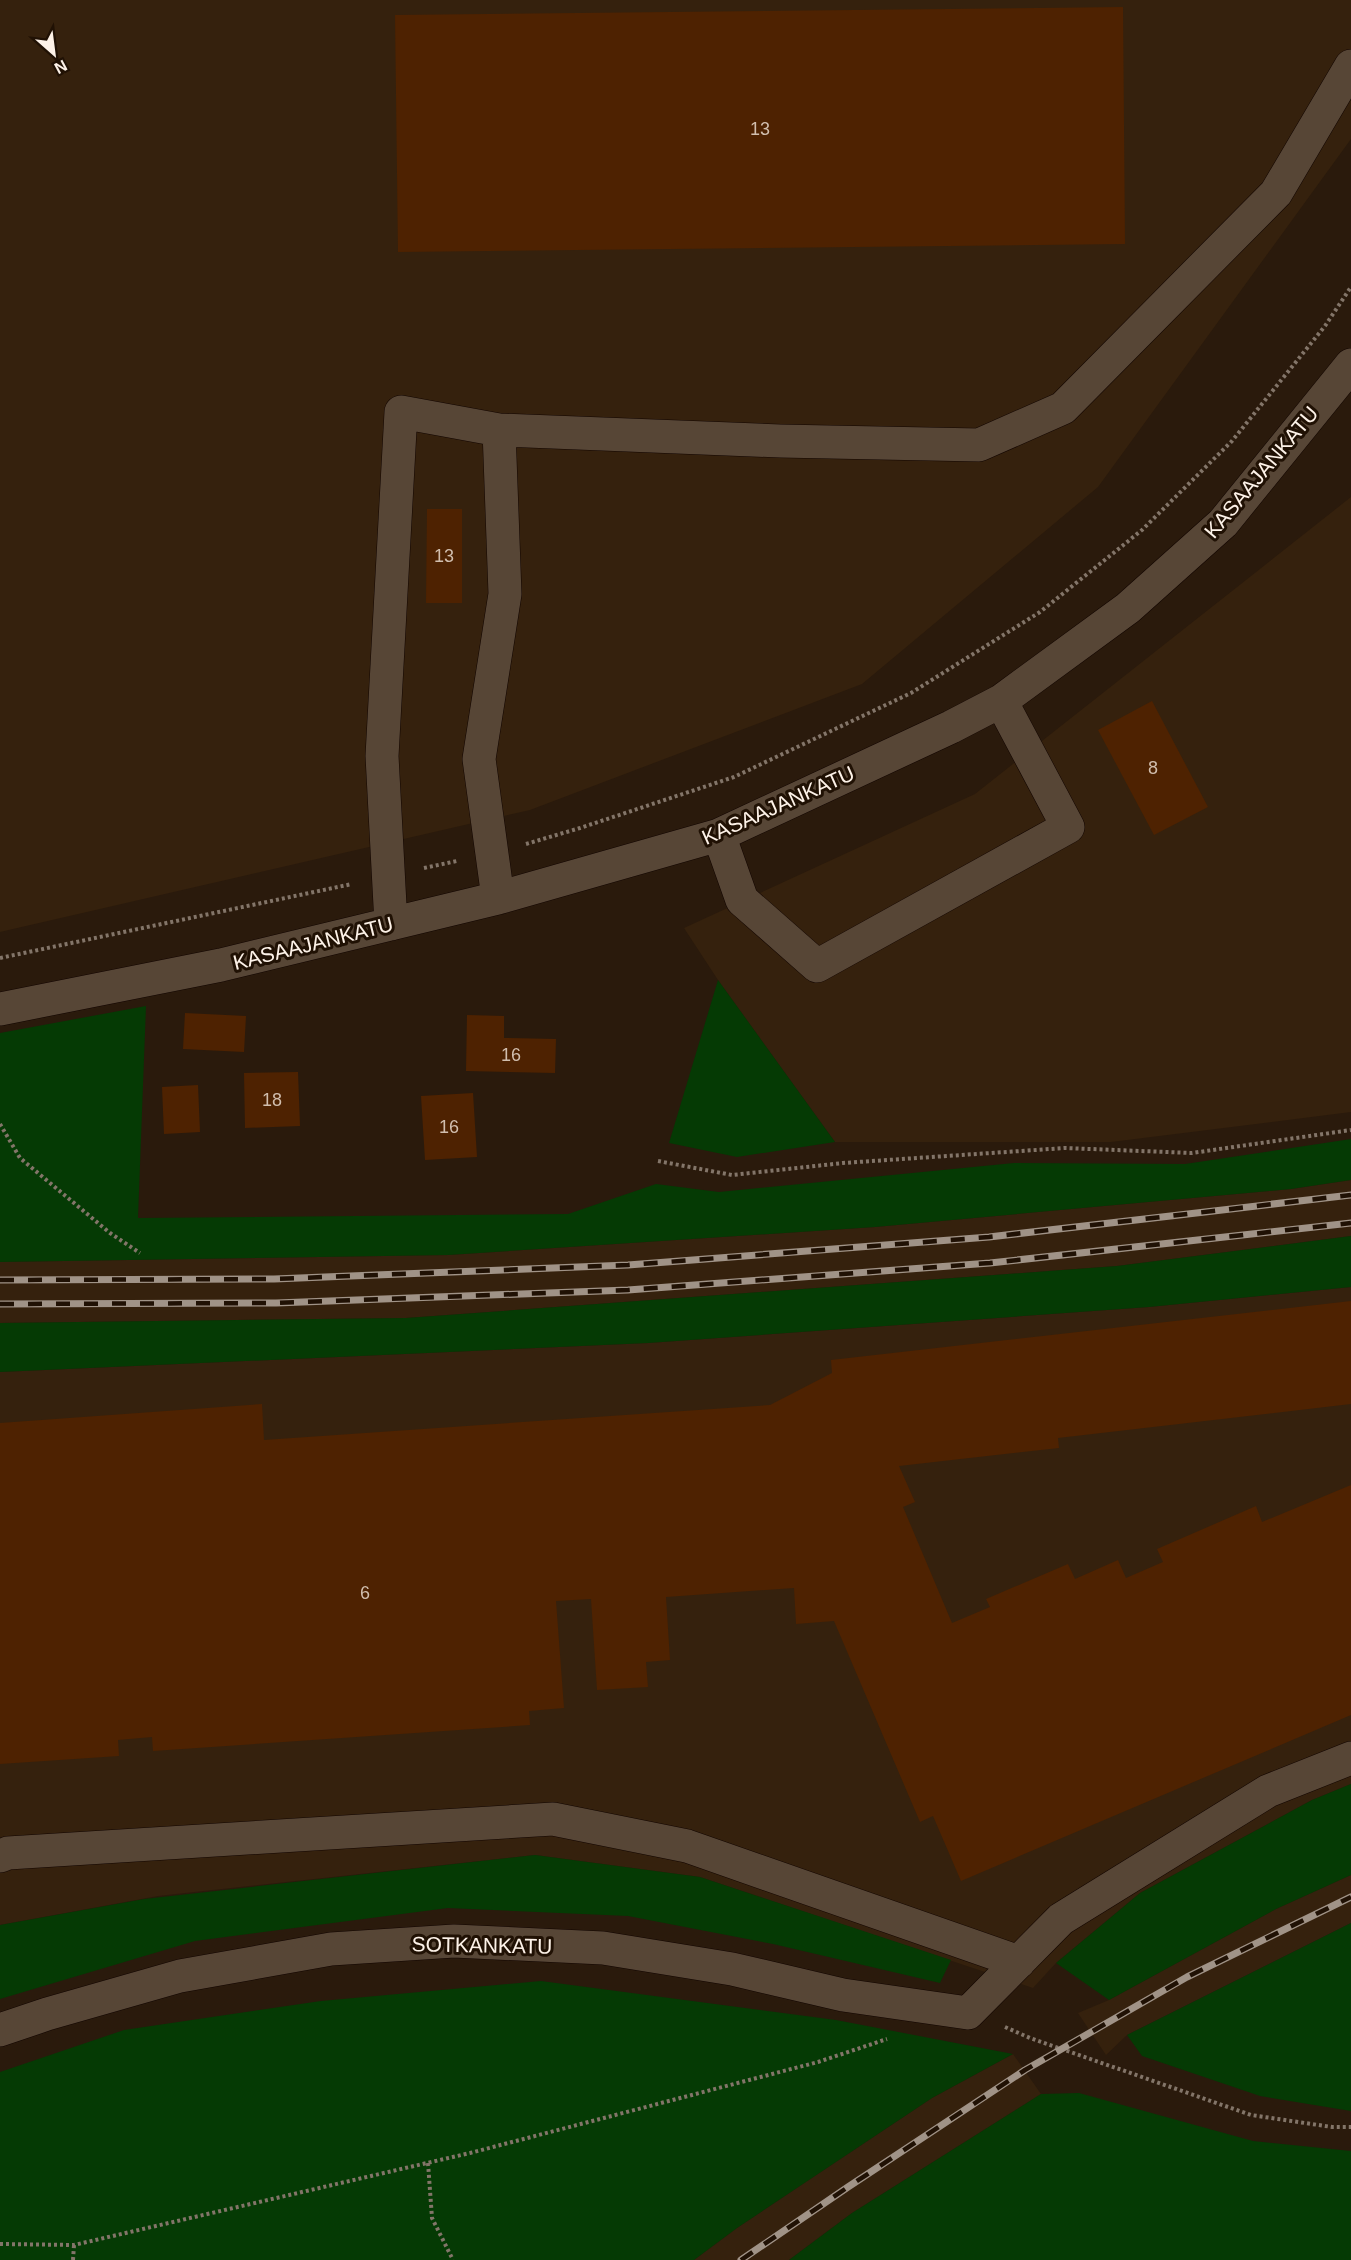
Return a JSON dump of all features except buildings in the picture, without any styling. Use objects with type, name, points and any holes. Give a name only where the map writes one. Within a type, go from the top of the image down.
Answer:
[{"type":"street","points":[[391,924],[382,756],[401,412],[499,430],[780,441],[979,445],[1063,408],[1276,193],[1351,66]]},
{"type":"street","name":"KASAAJANKATU","points":[[0,1009],[221,965],[391,924],[498,898],[719,835],[951,727],[1000,701],[1128,608],[1223,523],[1351,365]]},
{"type":"street","points":[[498,898],[479,759],[505,594],[499,430]]},
{"type":"street","points":[[719,835],[742,900],[817,966],[1068,827],[1000,701]]},
{"type":"street","points":[[968,2013],[1061,1920],[1268,1791],[1351,1758]]},
{"type":"street","points":[[0,1856],[8,1853],[553,1819],[687,1846],[1019,1962]]},
{"type":"street","name":"SOTKANKATU","points":[[0,2030],[47,2014],[180,1976],[331,1949],[454,1941],[603,1948],[732,1969],[843,1995],[968,2013]]},
{"type":"path","points":[[0,958],[491,854],[580,828],[734,777],[911,693],[1040,612],[1142,530],[1232,441],[1325,326],[1351,287]]},
{"type":"path","points":[[0,1124],[21,1158],[110,1233],[140,1253]]},
{"type":"path","points":[[658,1161],[732,1175],[843,1163],[1065,1148],[1192,1153],[1351,1130]]},
{"type":"path","points":[[968,2013],[991,2020],[1030,2038],[1251,2115],[1332,2127],[1351,2127]]},
{"type":"path","points":[[0,2245],[74,2245],[428,2163],[818,2062],[893,2037]]},
{"type":"path","points":[[428,2163],[432,2218],[453,2260]]},
{"type":"path","points":[[73,2260],[74,2245]]},
{"type":"shaded area","points":[[0,0],[1351,0],[1351,139],[1098,487],[862,684],[530,810],[0,932]]},
{"type":"shaded area","points":[[1351,497],[1351,1112],[1111,1142],[835,1142],[718,980],[684,928],[975,794]]},
{"type":"shaded area","points":[[1351,1180],[1351,1236],[1117,1266],[406,1318],[0,1323],[0,1262],[448,1255],[875,1227],[1291,1189]]},
{"type":"shaded area","points":[[1351,1287],[1351,1784],[1312,1800],[1140,1893],[1056,1963],[1033,1988],[700,1877],[535,1855],[158,1896],[0,1925],[0,1372],[648,1343],[1149,1307]]},
{"type":"shaded area","points":[[1351,1875],[1351,1923],[1127,2035],[1106,2055],[1078,2013],[1109,2000],[1276,1909]]},
{"type":"shaded area","points":[[1013,2054],[1041,2094],[852,2213],[789,2260],[694,2260],[737,2228],[932,2098]]},
{"type":"green space","points":[[718,980],[835,1142],[737,1157],[669,1143]]},
{"type":"green space","points":[[146,1006],[138,1218],[568,1214],[656,1184],[719,1192],[1014,1163],[1185,1164],[1351,1139],[1351,1180],[1291,1189],[875,1227],[448,1255],[0,1262],[0,1033]]},
{"type":"green space","points":[[1351,1236],[1351,1287],[1149,1307],[648,1343],[0,1372],[0,1323],[406,1318],[1117,1266]]},
{"type":"green space","points":[[1351,1784],[1351,1875],[1276,1909],[1109,2000],[1056,1963],[1140,1893],[1312,1800]]},
{"type":"green space","points":[[535,1855],[700,1877],[951,1960],[940,1983],[773,1944],[628,1916],[448,1908],[195,1941],[0,1999],[0,1925],[144,1899]]},
{"type":"green space","points":[[1351,1923],[1351,2111],[1260,2096],[1142,2056],[1127,2035]]},
{"type":"green space","points":[[541,1981],[836,2020],[1013,2054],[932,2098],[737,2228],[694,2260],[0,2260],[0,2072],[124,2030],[321,2001]]},
{"type":"green space","points":[[1079,2093],[1253,2141],[1351,2151],[1351,2260],[789,2260],[852,2213],[1041,2094]]},
{"type":"railway","points":[[0,1280],[274,1279],[628,1265],[989,1237],[1351,1195]]},
{"type":"railway","points":[[0,1304],[276,1303],[628,1290],[990,1263],[1351,1223]]},
{"type":"railway","points":[[741,2260],[1025,2070],[1187,1977],[1351,1897]]}]
